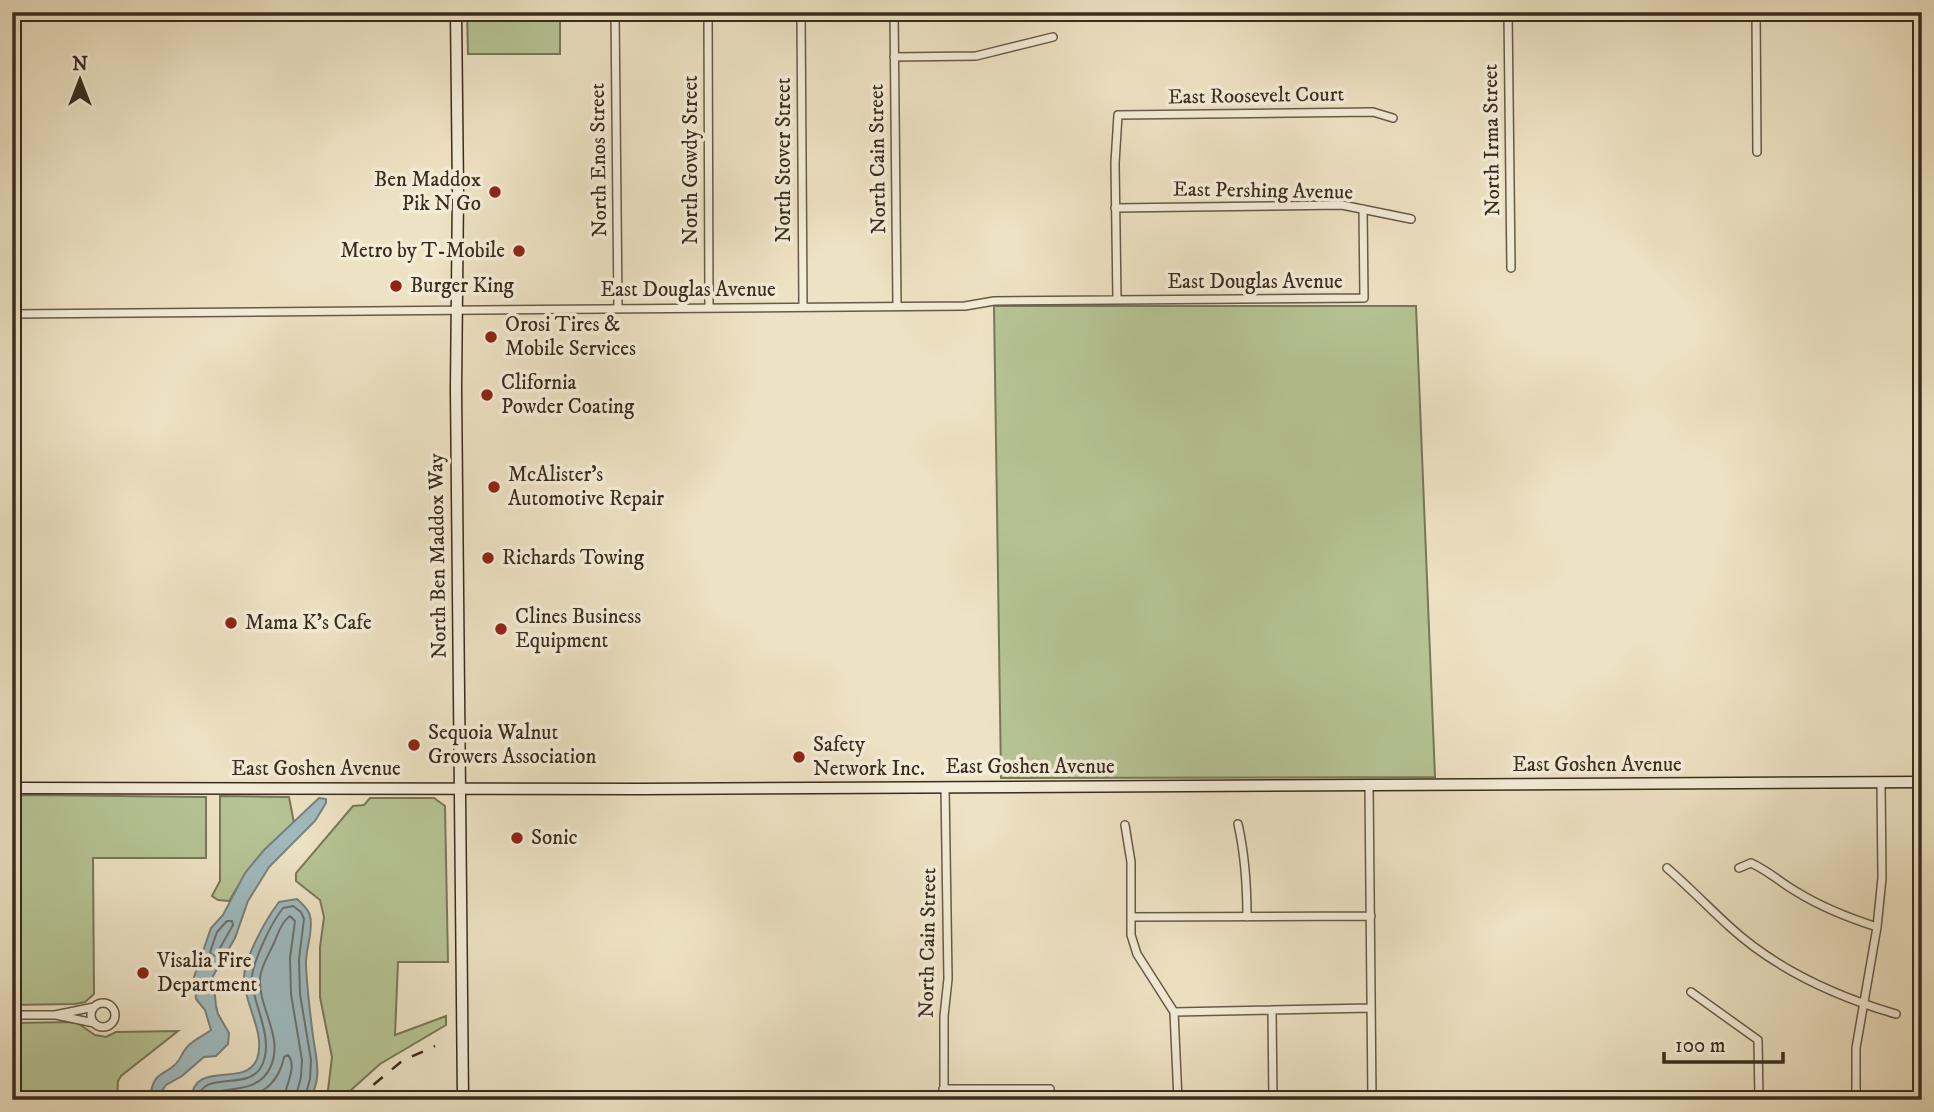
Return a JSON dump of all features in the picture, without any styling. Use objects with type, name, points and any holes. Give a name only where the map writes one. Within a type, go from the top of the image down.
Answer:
[{"type":"street","name":"North Ben Maddox Way","points":[[456,12],[458,192],[455,310],[463,1100]]},
{"type":"street","name":"North Enos Street","points":[[615,12],[618,308]]},
{"type":"street","name":"North Gowdy Street","points":[[708,12],[709,308]]},
{"type":"street","name":"North Stover Street","points":[[801,12],[803,307]]},
{"type":"street","name":"North Cain Street","points":[[894,12],[897,306]]},
{"type":"street","name":"North Irma Street","points":[[1508,12],[1510,268]]},
{"type":"street","points":[[1756,12],[1757,152]]},
{"type":"street","points":[[894,57],[983,55],[1053,37]]},
{"type":"street","name":"East Roosevelt Court","points":[[1115,208],[1118,115],[1373,112],[1393,118]]},
{"type":"street","name":"East Pershing Avenue","points":[[1115,208],[1342,205],[1411,219]]},
{"type":"street","points":[[1115,208],[1117,300]]},
{"type":"street","name":"East Douglas Avenue","points":[[12,314],[965,306],[994,301],[1364,298],[1363,209]]},
{"type":"street","name":"East Goshen Avenue","points":[[12,789],[642,789],[1922,782]]},
{"type":"street","points":[[1856,1100],[1856,1048],[1877,927],[1882,878],[1881,783]]},
{"type":"street","points":[[1369,785],[1372,1100]]},
{"type":"street","name":"North Cain Street","points":[[944,1100],[944,1016],[948,979],[945,787]]},
{"type":"street","points":[[1238,824],[1247,878],[1247,917]]},
{"type":"street","points":[[1125,825],[1131,862],[1131,935],[1137,954],[1174,1012],[1178,1100]]},
{"type":"street","points":[[1740,868],[1752,863],[1769,870],[1793,890],[1820,906],[1877,927]]},
{"type":"street","points":[[1667,868],[1731,928],[1774,961],[1826,989],[1896,1014]]},
{"type":"street","points":[[1131,917],[1371,916]]},
{"type":"street","points":[[1690,992],[1758,1040],[1759,1100]]},
{"type":"street","points":[[12,1015],[55,1015],[107,1003],[116,1016],[107,1027],[100,1027],[94,1023],[55,1015]]},
{"type":"street","points":[[94,1007],[91,1013],[94,1023]]},
{"type":"street","points":[[1174,1012],[1371,1008]]},
{"type":"street","points":[[1272,1010],[1273,1100]]},
{"type":"street","points":[[943,1089],[1050,1089]]},
{"type":"green space","points":[[467,12],[560,12],[560,54],[468,54]]},
{"type":"green space","points":[[994,306],[1416,306],[1435,777],[1001,778]]},
{"type":"green space","points":[[12,796],[206,797],[206,858],[93,858],[94,994],[85,1002],[12,1005]]},
{"type":"green space","points":[[220,796],[289,797],[294,823],[258,859],[229,901],[218,900],[212,896],[220,881]]},
{"type":"green space","points":[[370,798],[434,798],[445,806],[448,962],[398,962],[395,1035],[446,1016],[446,1025],[380,1064],[340,1100],[323,1100],[328,1090],[332,1057],[320,997],[320,947],[324,917],[320,900],[296,881],[296,873],[353,806],[364,805]]},
{"type":"green space","points":[[76,1022],[95,1035],[106,1037],[116,1032],[178,1031],[121,1076],[118,1081],[117,1100],[12,1100],[12,1023]]},
{"type":"water","points":[[319,798],[326,799],[326,803],[315,821],[269,867],[248,901],[235,938],[213,976],[216,1006],[229,1033],[228,1044],[216,1056],[204,1057],[182,1076],[166,1085],[156,1099],[150,1098],[157,1077],[179,1060],[185,1049],[211,1030],[205,1010],[196,999],[194,977],[211,928],[223,915],[245,873],[264,850]]},
{"type":"water","points":[[297,899],[308,911],[311,922],[306,965],[317,1076],[309,1100],[191,1100],[194,1087],[201,1080],[210,1076],[242,1072],[251,1068],[257,1059],[259,1040],[245,990],[247,962],[256,940],[279,902]]},
{"type":"railway","points":[[355,1100],[402,1061],[435,1046]]},
{"type":"place","name":"Ben Maddox Pik N Go","points":[[495,192]]},
{"type":"place","name":"Metro by T-Mobile","points":[[519,251]]},
{"type":"place","name":"Burger King","points":[[396,286]]},
{"type":"place","name":"Orosi Tires & Mobile Services","points":[[491,337]]},
{"type":"place","name":"Clifornia Powder Coating","points":[[487,395]]},
{"type":"place","name":"McAlister's Automotive Repair","points":[[494,487]]},
{"type":"place","name":"Richards Towing","points":[[488,558]]},
{"type":"place","name":"Mama K's Cafe","points":[[231,623]]},
{"type":"place","name":"Clines Business Equipment","points":[[501,629]]},
{"type":"place","name":"Sequoia Walnut Growers Association","points":[[414,745]]},
{"type":"place","name":"Safety Network Inc.","points":[[799,757]]},
{"type":"place","name":"Sonic","points":[[517,838]]},
{"type":"place","name":"Visalia Fire Department","points":[[143,973]]}]
